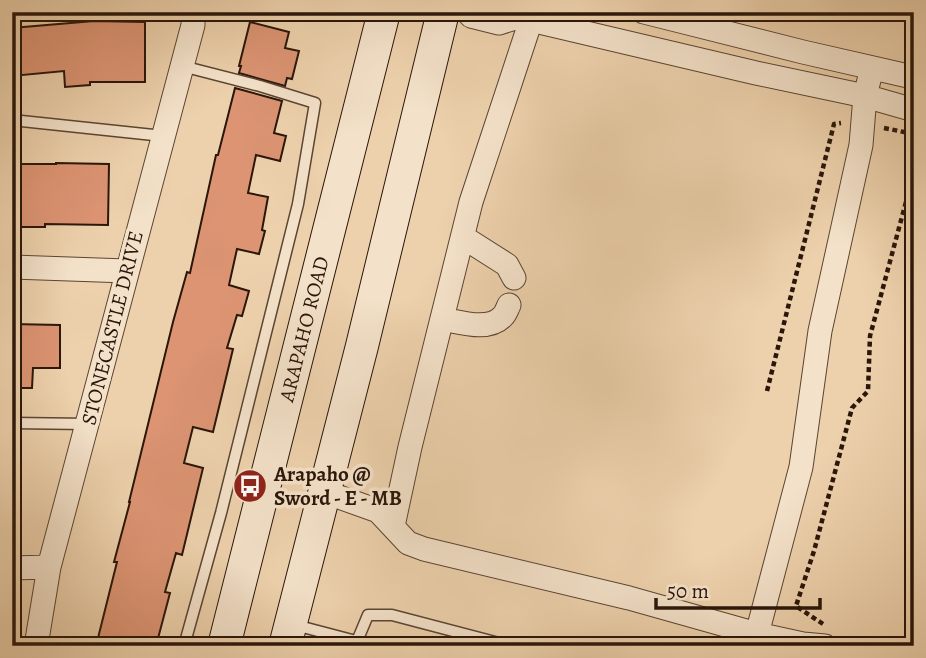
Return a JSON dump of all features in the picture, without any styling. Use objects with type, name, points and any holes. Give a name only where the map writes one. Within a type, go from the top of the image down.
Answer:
[{"type":"main road","name":"ARAPAHO ROAD","points":[[224,646],[384,12]]},
{"type":"main road","points":[[288,635],[443,12]]},
{"type":"street","name":"STONECASTLE DRIVE","points":[[36,646],[49,566],[193,25],[193,12]]},
{"type":"street","points":[[468,12],[471,16],[499,23],[525,15],[914,110]]},
{"type":"street","points":[[643,12],[914,79]]},
{"type":"street","points":[[393,526],[471,202],[525,15]]},
{"type":"street","points":[[757,634],[801,467],[820,331],[861,145],[865,96],[872,68]]},
{"type":"street","points":[[463,237],[507,265],[514,278]]},
{"type":"street","points":[[12,267],[127,271]]},
{"type":"street","points":[[442,319],[473,325],[494,322],[503,316],[509,305]]},
{"type":"street","points":[[325,492],[378,510],[408,542],[424,550],[629,598],[803,644],[825,636]]},
{"type":"street","points":[[12,568],[49,566]]},
{"type":"lane","points":[[181,66],[315,103],[298,204],[221,513],[184,646]]},
{"type":"lane","points":[[12,120],[163,136]]},
{"type":"lane","points":[[12,423],[88,424]]},
{"type":"lane","points":[[288,635],[356,643],[368,615],[392,615],[510,646]]},
{"type":"path","points":[[904,12],[914,27]]},
{"type":"path","points":[[767,391],[834,124],[851,122],[914,134]]},
{"type":"path","points":[[825,636],[796,606],[814,551],[852,408],[868,391],[870,336],[914,172]]},
{"type":"building","points":[[94,21],[145,22],[145,82],[90,82],[90,85],[65,87],[64,71],[12,76],[12,28]]},
{"type":"building","points":[[250,22],[289,32],[285,48],[299,51],[292,79],[287,78],[285,86],[239,73]]},
{"type":"building","points":[[235,88],[282,101],[274,133],[286,136],[280,161],[256,155],[248,193],[268,197],[262,230],[265,231],[259,254],[237,249],[229,285],[249,291],[242,316],[237,315],[227,348],[233,349],[213,432],[193,427],[184,463],[203,468],[182,555],[176,553],[165,592],[170,593],[156,646],[96,646],[173,322],[187,272],[190,273],[216,155]]},
{"type":"building","points":[[17,164],[109,164],[108,225],[45,224],[45,227],[12,227],[12,177],[17,178]]},
{"type":"building","points":[[12,324],[60,325],[60,368],[33,368],[32,388],[12,388]]},
{"type":"place","name":"Arapaho @ Sword - E - MB","points":[[250,486]]}]
